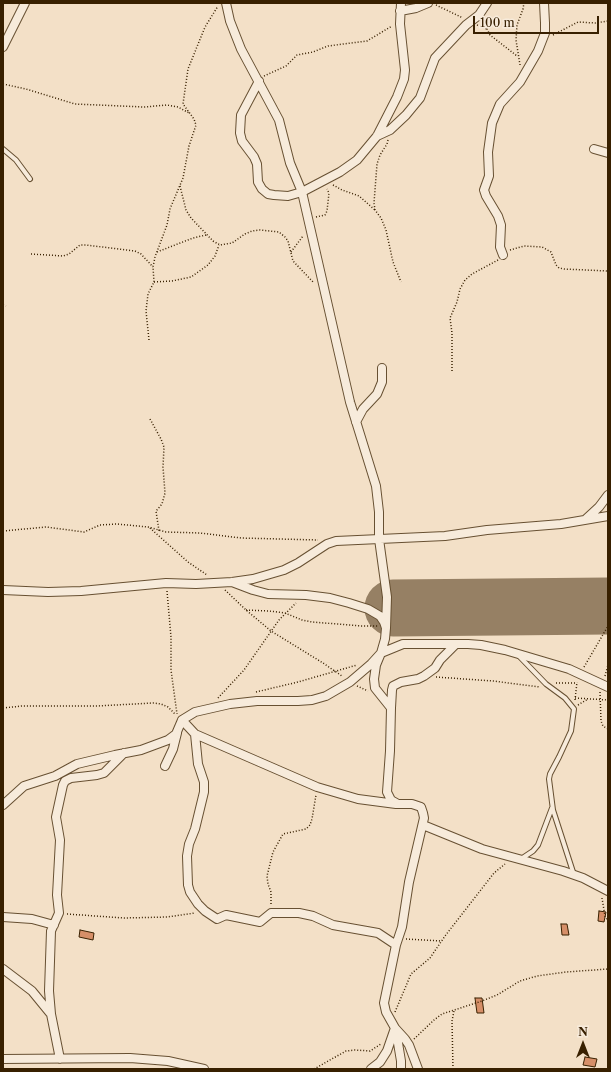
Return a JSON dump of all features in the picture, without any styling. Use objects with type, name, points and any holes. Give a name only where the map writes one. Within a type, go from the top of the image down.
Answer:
[{"type":"street","points":[[3,47],[25,3]]},
{"type":"street","points":[[226,3],[230,21],[240,49],[259,80],[279,120],[290,163],[302,192],[350,402],[376,486],[379,512],[379,539],[387,597],[386,627],[374,679],[376,688],[391,708]]},
{"type":"street","points":[[259,80],[241,116],[240,133],[242,141],[254,157],[257,164],[258,182],[262,189],[268,194],[274,195],[288,196],[302,192],[325,181],[357,160],[377,136],[397,97],[404,79],[400,7],[416,8],[429,3]]},
{"type":"street","points":[[503,255],[500,247],[501,225],[498,216],[484,190],[489,176],[488,152],[492,123],[500,104],[520,82],[538,51],[545,33],[544,3]]},
{"type":"street","points":[[377,136],[387,132],[406,115],[420,98],[435,58],[470,21],[479,15],[486,4]]},
{"type":"street","points":[[594,149],[608,153]]},
{"type":"street","points":[[356,422],[363,409],[377,394],[382,382],[382,368]]},
{"type":"street","points":[[586,519],[599,507],[608,495]]},
{"type":"street","points":[[3,590],[48,592],[81,591],[166,583],[196,584],[232,582],[252,579],[284,570],[298,563],[327,544],[336,541],[445,536],[487,530],[560,524],[608,516]]},
{"type":"street","points":[[232,582],[268,594],[306,595],[330,598],[368,609],[380,616],[386,627]]},
{"type":"street","points":[[165,766],[173,749],[174,740],[182,720],[187,716],[205,709],[230,704],[312,700],[326,696],[350,682],[381,654],[403,644],[436,643],[481,645],[516,653],[581,674],[605,685]]},
{"type":"street","points":[[398,804],[391,800],[387,792],[393,686],[401,682],[418,679],[424,676],[435,668],[440,660],[456,645]]},
{"type":"street","points":[[182,720],[195,734],[317,787],[358,798],[398,804],[412,804],[421,808],[423,813],[423,825],[414,857],[402,927],[397,942],[384,1003],[386,1012],[395,1028],[409,1045],[418,1069]]},
{"type":"street","points":[[3,805],[24,786],[55,776],[77,764],[141,750],[161,743],[168,740],[178,730]]},
{"type":"street","points":[[195,734],[198,764],[204,782],[204,792],[187,856],[190,892],[198,904],[217,919],[226,915],[257,922],[262,921],[271,913],[299,913],[313,916],[333,924],[378,933],[397,942]]},
{"type":"street","points":[[60,1059],[51,1014],[49,991],[51,931],[59,913],[57,895],[60,840],[56,817],[65,781],[71,778],[104,773],[124,753]]},
{"type":"street","points":[[423,825],[482,849],[574,875],[605,889]]},
{"type":"street","points":[[3,917],[32,919],[54,925]]},
{"type":"street","points":[[3,970],[32,991],[51,1014]]},
{"type":"street","points":[[371,1069],[380,1062],[383,1057],[390,1045],[395,1028]]},
{"type":"street","points":[[395,1028],[401,1069]]},
{"type":"street","points":[[3,1059],[130,1058],[168,1061],[204,1069]]},
{"type":"lane","points":[[3,149],[16,160],[30,179]]},
{"type":"lane","points":[[516,653],[546,684],[565,698],[574,709],[571,731],[550,774],[549,784],[552,808],[574,875]]},
{"type":"lane","points":[[518,859],[533,851],[538,845],[552,808]]},
{"type":"path","points":[[149,340],[146,306],[148,294],[154,282],[153,266],[167,226],[170,209],[180,186],[189,146],[196,125],[194,119],[183,104],[188,69],[213,12],[220,3]]},
{"type":"path","points":[[429,3],[445,8],[470,21]]},
{"type":"path","points":[[523,76],[516,46],[516,32],[524,3]]},
{"type":"path","points":[[486,4],[485,20],[487,29],[495,39],[518,57]]},
{"type":"path","points":[[259,80],[286,66],[297,55],[313,52],[328,46],[370,40],[392,26],[400,7]]},
{"type":"path","points":[[542,41],[574,23],[595,23],[608,21]]},
{"type":"path","points":[[3,84],[26,89],[75,104],[144,107],[167,105],[178,107],[190,114]]},
{"type":"path","points":[[375,210],[374,198],[377,164],[388,141],[387,132]]},
{"type":"path","points":[[325,181],[342,190],[359,196],[375,210],[381,218],[386,230],[393,262],[401,282]]},
{"type":"path","points":[[308,218],[325,215],[327,211],[328,193],[325,181]]},
{"type":"path","points":[[180,186],[186,210],[206,235],[213,241],[220,244],[232,243],[252,231],[279,232],[285,237],[294,261],[315,284]]},
{"type":"path","points":[[291,252],[311,228]]},
{"type":"path","points":[[157,252],[193,238],[206,235]]},
{"type":"path","points":[[154,282],[172,281],[191,277],[208,265],[215,256],[220,244]]},
{"type":"path","points":[[31,254],[58,257],[69,254],[80,245],[86,245],[135,251],[141,254],[153,266]]},
{"type":"path","points":[[452,371],[452,333],[450,318],[457,302],[460,288],[465,280],[478,269],[494,263],[503,255],[515,248],[536,246],[542,247],[551,252],[556,265],[559,268],[608,271]]},
{"type":"path","points":[[150,419],[160,435],[164,447],[163,467],[165,493],[162,504],[156,511],[158,530]]},
{"type":"path","points":[[3,531],[46,527],[84,532],[100,525],[109,524],[148,527],[166,532],[200,533],[241,538],[319,540]]},
{"type":"path","points":[[148,527],[188,562],[217,583],[271,632],[350,682],[369,692]]},
{"type":"path","points":[[3,708],[22,706],[97,706],[153,703],[162,704],[168,707],[177,718],[176,699],[172,683],[171,638],[166,583]]},
{"type":"path","points":[[205,709],[231,685],[244,670],[285,613],[306,595]]},
{"type":"path","points":[[246,610],[285,613],[302,620],[312,622],[386,627]]},
{"type":"path","points":[[575,698],[577,683],[581,674],[588,659],[608,626]]},
{"type":"path","points":[[605,685],[608,664]]},
{"type":"path","points":[[254,693],[336,672]]},
{"type":"path","points":[[424,676],[493,681],[551,688]]},
{"type":"path","points":[[546,684],[581,683]]},
{"type":"path","points":[[565,698],[608,700]]},
{"type":"path","points":[[575,708],[588,699]]},
{"type":"path","points":[[600,699],[603,726],[608,729]]},
{"type":"path","points":[[271,913],[271,898],[267,876],[272,852],[283,834],[306,829],[310,825],[317,787]]},
{"type":"path","points":[[395,1028],[395,1010],[412,974],[425,963],[494,873],[518,859]]},
{"type":"path","points":[[605,889],[602,903],[608,921]]},
{"type":"path","points":[[59,913],[124,918],[168,917],[205,911]]},
{"type":"path","points":[[397,942],[442,941]]},
{"type":"path","points":[[409,1045],[442,1014],[497,995],[520,981],[537,976],[566,972],[608,969]]},
{"type":"path","points":[[453,1069],[452,1016],[455,1010]]},
{"type":"path","points":[[314,1069],[346,1051],[370,1051],[392,1037]]},
{"type":"building","points":[[599,911],[606,912],[604,922],[598,921]]},
{"type":"building","points":[[561,924],[567,924],[569,935],[562,935]]},
{"type":"building","points":[[80,930],[94,933],[93,940],[79,937]]},
{"type":"building","points":[[475,998],[482,998],[484,1013],[477,1013]]},
{"type":"building","points":[[585,1057],[597,1059],[595,1067],[583,1065]]},
{"type":"runway","points":[[393,608],[608,606]]}]
